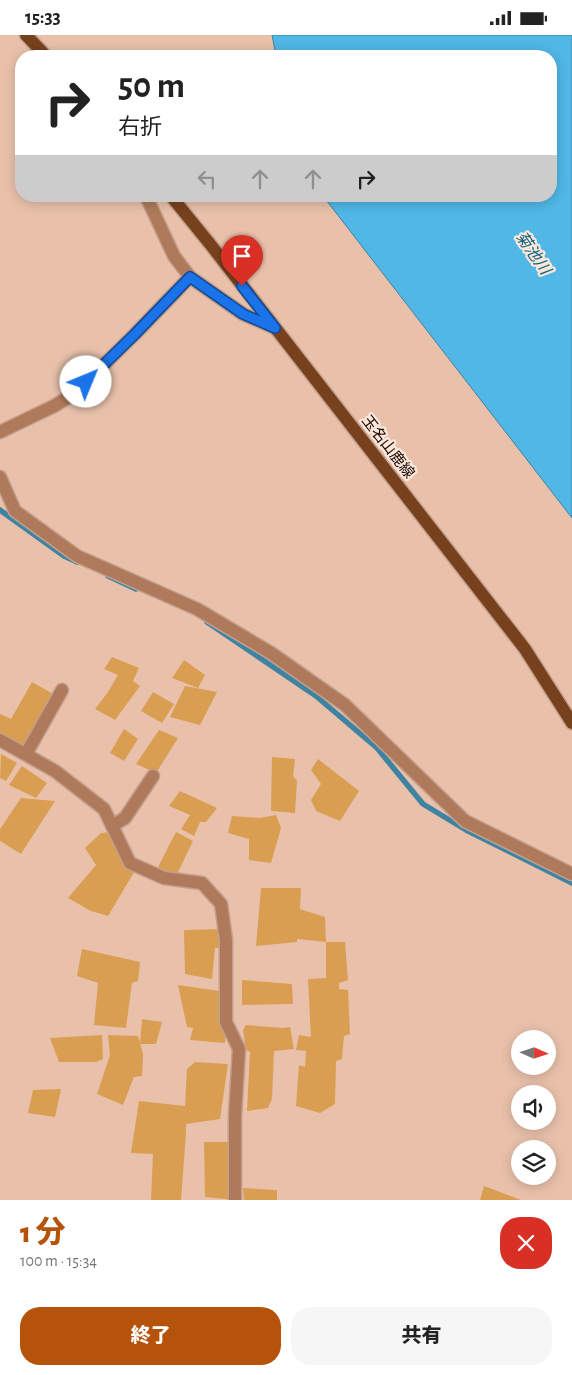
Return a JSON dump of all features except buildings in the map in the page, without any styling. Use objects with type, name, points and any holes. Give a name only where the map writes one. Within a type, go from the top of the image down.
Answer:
[{"type":"main road","points":[[26,35],[40,50]]},
{"type":"main road","name":"玉名山鹿線","points":[[176,202],[525,649],[572,723]]},
{"type":"street","points":[[149,202],[174,257],[190,277],[243,314],[275,328]]},
{"type":"street","points":[[0,433],[54,407],[74,394],[190,277]]},
{"type":"street","points":[[0,477],[15,511],[77,556],[197,609],[271,653],[345,705],[465,821],[572,874]]},
{"type":"street","points":[[26,755],[62,690]]},
{"type":"street","points":[[0,740],[55,771],[104,809],[130,863],[164,878],[202,883],[221,904],[226,940],[226,1022],[240,1049],[235,1116],[236,1200]]},
{"type":"street","points":[[112,826],[125,818],[153,776]]},
{"type":"water","name":"菊池川","points":[[272,35],[572,35],[572,518],[328,202],[557,202],[557,50],[275,50]]},
{"type":"waterway","points":[[0,510],[64,556],[77,562]]},
{"type":"waterway","points":[[108,576],[136,589]]},
{"type":"waterway","points":[[207,622],[316,696],[377,748],[423,804],[466,830],[572,883]]},
{"type":"route","points":[[86,382],[190,277],[243,314],[275,328],[242,286]]}]
